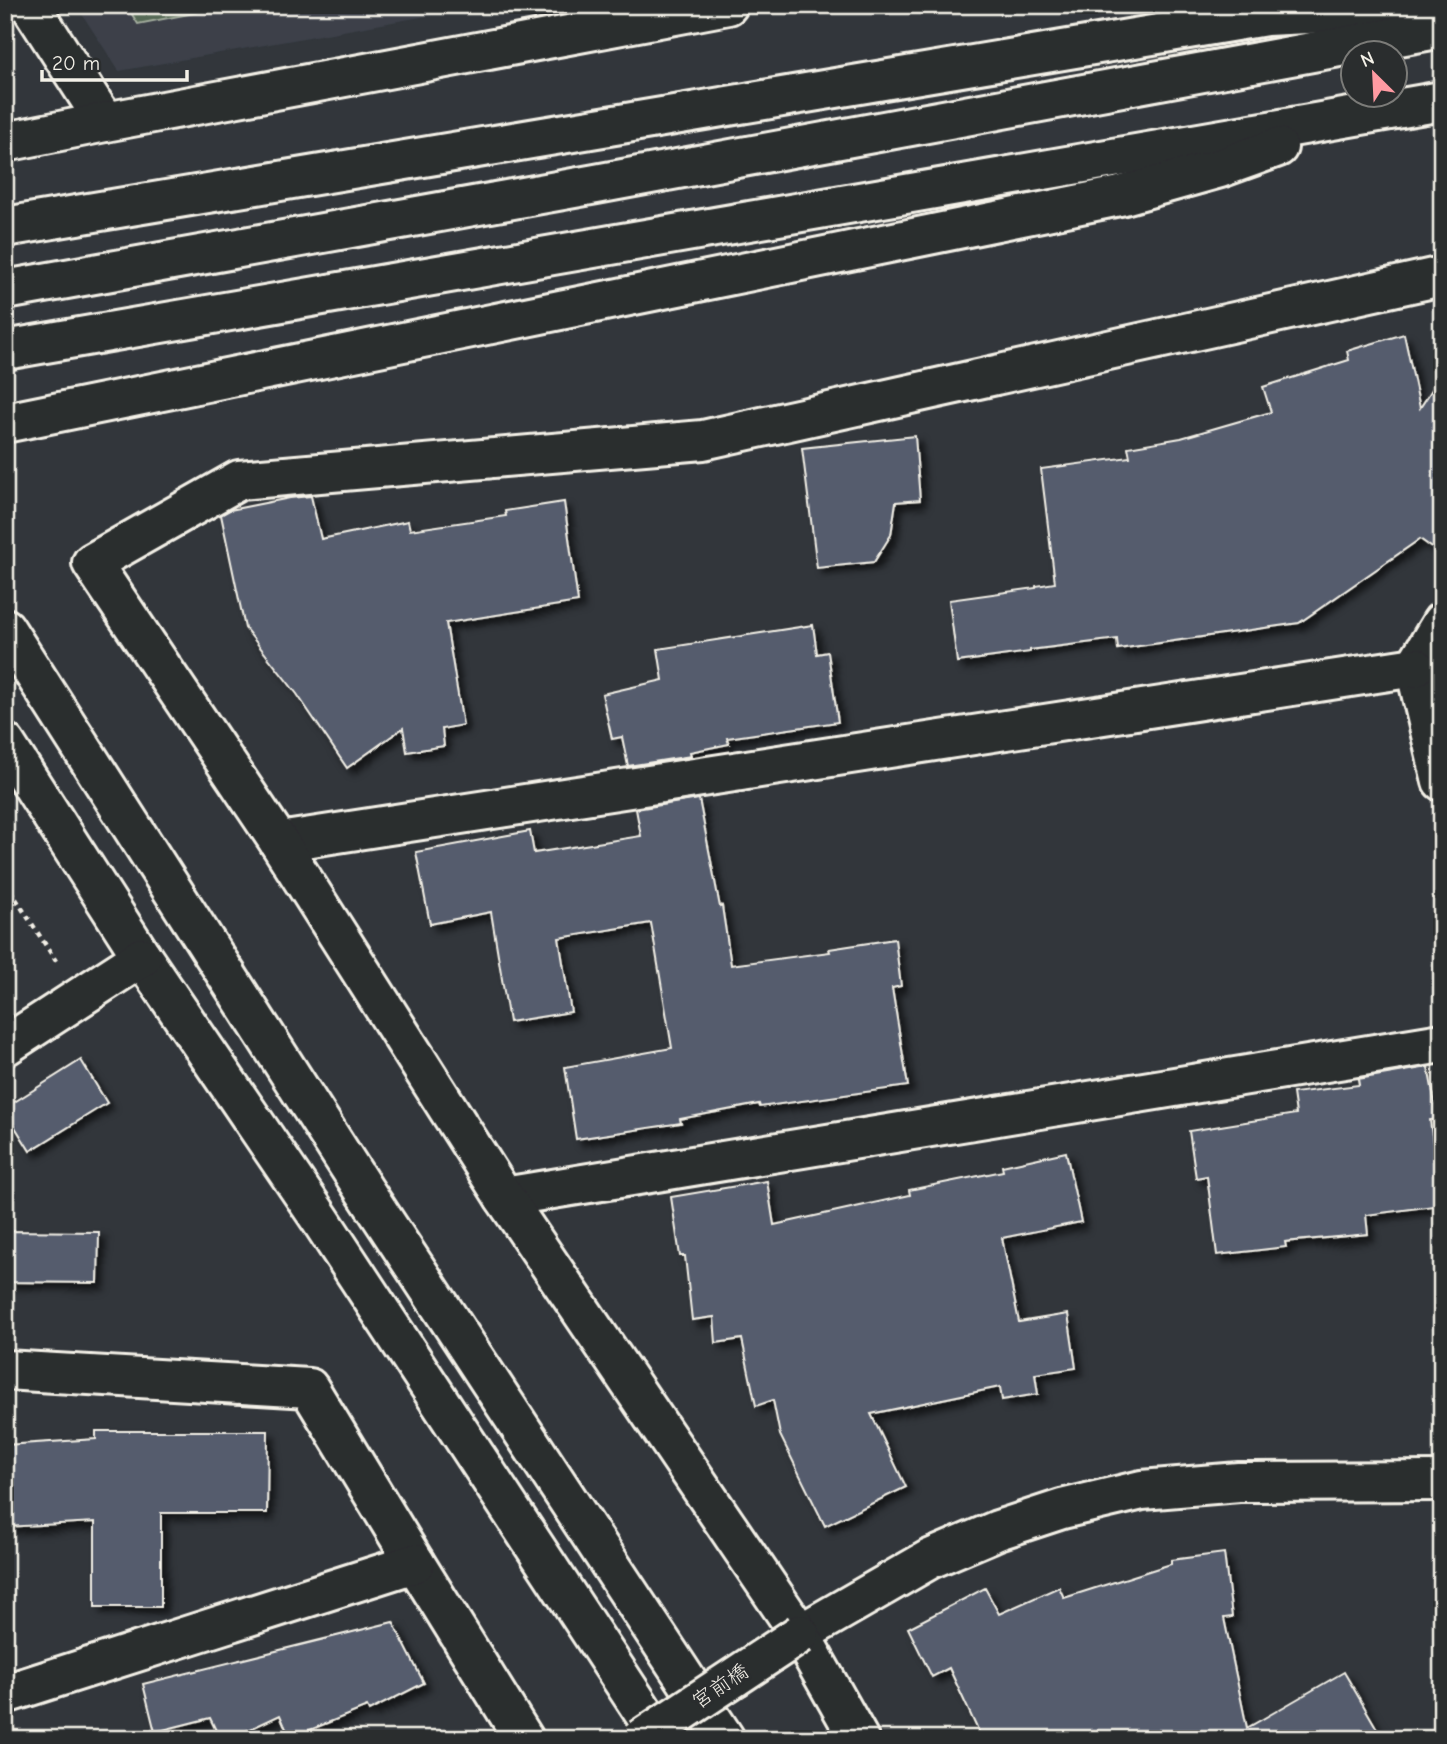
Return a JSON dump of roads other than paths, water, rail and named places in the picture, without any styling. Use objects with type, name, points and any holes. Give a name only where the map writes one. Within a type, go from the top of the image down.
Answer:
[{"type":"street","points":[[30,5],[105,122]]},
{"type":"street","points":[[5,142],[729,5]]},
{"type":"street","points":[[5,227],[1266,16],[1368,11],[1442,26]]},
{"type":"street","points":[[5,290],[1442,26]]},
{"type":"street","points":[[5,351],[1442,102]]},
{"type":"street","points":[[5,423],[1120,196],[1220,168],[1372,113]]},
{"type":"street","points":[[859,1739],[800,1634],[504,1198],[279,842],[92,563],[239,480],[703,440],[1442,276]]},
{"type":"street","points":[[1442,622],[1415,667],[1442,781]]},
{"type":"street","points":[[5,628],[364,1190],[724,1739]]},
{"type":"street","points":[[279,842],[1415,667]]},
{"type":"street","points":[[5,743],[142,957],[327,1231],[661,1739]]},
{"type":"street","points":[[5,1046],[142,957]]},
{"type":"street","points":[[504,1198],[1442,1043]]},
{"type":"street","points":[[5,1370],[309,1388],[524,1739]]},
{"type":"street","name":"宮前橋","points":[[641,1739],[800,1634],[930,1559],[998,1530],[1062,1509],[1142,1490],[1239,1482],[1442,1481]]},
{"type":"street","points":[[5,1694],[415,1563]]}]
